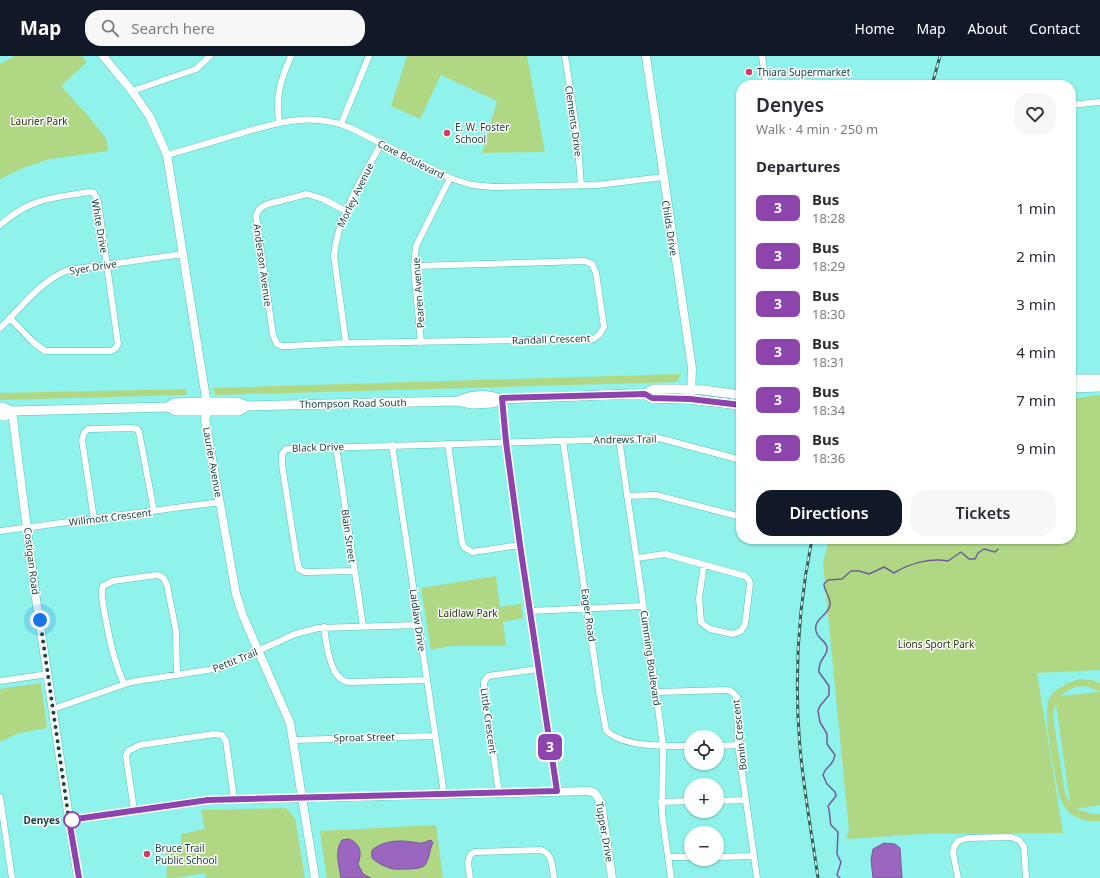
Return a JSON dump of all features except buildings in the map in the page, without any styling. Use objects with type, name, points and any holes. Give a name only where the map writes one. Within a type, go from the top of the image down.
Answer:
[{"type":"main road","points":[[1076,380],[1100,379]]},
{"type":"main road","points":[[1076,388],[1100,387]]},
{"type":"main road","name":"Thompson Road South","points":[[0,407],[12,411],[168,407],[174,403],[207,406],[237,402],[247,406],[458,400],[472,404],[493,403],[502,398],[645,394],[653,389],[691,389],[736,394]]},
{"type":"main road","name":"Thompson Road South","points":[[645,394],[652,398],[690,399],[736,404]]},
{"type":"main road","name":"Thompson Road South","points":[[0,416],[5,416],[12,411]]},
{"type":"street","name":"Laurier Avenue","points":[[103,56],[132,91],[150,117],[167,155],[207,406],[205,419],[236,594],[243,616],[290,723],[314,878]]},
{"type":"street","points":[[132,91],[196,69],[210,56]]},
{"type":"street","points":[[279,122],[279,89],[291,56]]},
{"type":"street","points":[[341,124],[369,56]]},
{"type":"street","name":"Clements Drive","points":[[565,56],[577,133],[582,186]]},
{"type":"street","name":"Childs Drive","points":[[646,56],[692,368],[690,399]]},
{"type":"street","points":[[762,56],[765,80]]},
{"type":"street","points":[[1076,104],[1100,102]]},
{"type":"street","name":"Coxe Boulevard","points":[[167,155],[279,122],[310,119],[341,124],[450,178],[472,185],[493,187],[582,186],[615,184],[663,176]]},
{"type":"street","name":"Morley Avenue","points":[[346,343],[334,256],[335,242],[346,211],[381,144]]},
{"type":"street","name":"Pearen Avenue","points":[[422,343],[414,266],[416,246],[450,178]]},
{"type":"street","name":"White Drive","points":[[0,225],[19,210],[40,200],[90,192],[94,193],[98,201],[108,264]]},
{"type":"street","name":"Anderson Avenue","points":[[346,211],[323,199],[308,194],[262,207],[256,216],[273,335],[277,344],[289,346],[346,343]]},
{"type":"street","name":"Syer Drive","points":[[0,328],[42,286],[59,274],[68,270],[183,254]]},
{"type":"street","name":"Randall Crescent","points":[[346,343],[422,343],[593,339],[599,335],[604,326],[596,273],[592,264],[585,261],[414,266]]},
{"type":"street","points":[[10,318],[32,342],[45,351],[113,350],[118,344],[108,264]]},
{"type":"street","points":[[502,398],[506,442],[520,545],[557,791]]},
{"type":"street","name":"Costigan Road","points":[[12,411],[78,878]]},
{"type":"street","points":[[94,519],[82,440],[84,433],[88,429],[137,429],[139,432],[154,511]]},
{"type":"street","name":"Andrews Trail","points":[[506,442],[660,438],[736,459]]},
{"type":"street","name":"Cumming Boulevard","points":[[619,439],[663,746],[661,802],[671,878]]},
{"type":"street","name":"Eager Road","points":[[563,440],[606,730],[615,737],[642,745],[663,746]]},
{"type":"street","name":"Black Drive","points":[[354,571],[305,572],[299,569],[282,465],[282,454],[286,448],[506,442]]},
{"type":"street","points":[[448,444],[462,542],[464,547],[472,552],[520,545]]},
{"type":"street","name":"Laidlaw Drive","points":[[392,445],[444,794]]},
{"type":"street","name":"Blain Street","points":[[336,446],[363,626]]},
{"type":"street","points":[[627,496],[656,495],[736,516]]},
{"type":"street","name":"Willmott Crescent","points":[[0,531],[220,502]]},
{"type":"street","points":[[637,558],[665,554],[745,576],[749,580],[745,624],[738,634],[710,629],[701,622],[699,598],[704,565]]},
{"type":"street","points":[[124,684],[114,659],[101,594],[103,586],[113,581],[156,575],[164,578],[167,585],[176,631],[177,675]]},
{"type":"street","points":[[530,611],[643,606]]},
{"type":"street","name":"Pettit Trail","points":[[53,709],[131,682],[220,668],[302,631],[310,629],[324,627],[418,625]]},
{"type":"street","points":[[324,627],[328,653],[337,675],[342,681],[427,680]]},
{"type":"street","name":"Little Crescent","points":[[499,793],[484,682],[488,676],[538,669]]},
{"type":"street","points":[[0,681],[48,674]]},
{"type":"street","name":"Bonin Crescent","points":[[656,692],[722,690],[732,692],[737,697],[738,745],[757,878]]},
{"type":"street","points":[[134,810],[126,756],[128,751],[134,747],[149,743],[214,734],[222,735],[226,741],[234,799]]},
{"type":"street","name":"Sproat Street","points":[[293,740],[435,736]]},
{"type":"street","points":[[724,746],[738,745]]},
{"type":"street","points":[[663,746],[684,746]]},
{"type":"street","name":"Tupper Drive","points":[[69,820],[208,800],[590,790],[599,797],[601,803],[612,878]]},
{"type":"street","points":[[0,797],[12,878]]},
{"type":"street","points":[[724,801],[746,800]]},
{"type":"street","points":[[661,802],[684,802]]},
{"type":"street","points":[[958,878],[953,853],[954,847],[958,841],[968,838],[1011,837],[1019,840],[1024,847],[1026,878]]},
{"type":"street","points":[[470,878],[468,861],[471,854],[474,852],[541,850],[548,853],[551,857],[554,878]]},
{"type":"street","points":[[724,856],[754,856]]},
{"type":"street","points":[[668,857],[684,857]]},
{"type":"green space","name":"Laurier Park","points":[[15,56],[82,56],[87,62],[61,86],[106,138],[108,151],[50,159],[23,168],[0,179],[0,64]]},
{"type":"green space","points":[[407,56],[527,56],[545,152],[482,153],[497,101],[441,75],[420,119],[391,106]]},
{"type":"green space","points":[[681,374],[677,382],[216,395],[212,388]]},
{"type":"green space","points":[[187,389],[186,395],[0,400],[0,393]]},
{"type":"green space","name":"Lions Sport Park","points":[[1100,395],[1100,670],[1037,673],[1063,833],[923,834],[846,839],[849,831],[823,563],[828,544],[1076,544],[1076,398]]},
{"type":"green space","name":"Laidlaw Park","points":[[496,576],[500,607],[521,604],[523,618],[503,622],[506,646],[451,646],[431,650],[421,588]]},
{"type":"green space","points":[[1079,679],[1092,680],[1100,684],[1100,692],[1100,805],[1076,809],[1093,814],[1100,814],[1100,821],[1079,818],[1074,816],[1065,808],[1059,795],[1052,760],[1047,719],[1049,699],[1058,689]],"holes":[[[1080,686],[1089,687],[1100,692],[1060,696],[1070,689]],[[1056,705],[1070,803],[1065,793],[1053,717],[1054,708]]]},
{"type":"green space","points":[[41,683],[47,728],[19,733],[0,742],[0,689]]},
{"type":"green space","points":[[286,808],[295,818],[305,878],[206,878],[205,873],[166,878],[168,858],[166,857],[166,847],[181,846],[181,834],[205,829],[201,810]]},
{"type":"green space","points":[[436,825],[443,878],[327,878],[320,831]]},
{"type":"shaded area","points":[[349,839],[356,843],[360,849],[358,864],[363,874],[371,878],[341,878],[338,849],[342,840]]},
{"type":"shaded area","points":[[431,840],[433,843],[426,864],[422,867],[393,869],[380,864],[372,857],[372,850],[377,846],[389,842],[406,841],[423,843]]},
{"type":"shaded area","points":[[884,843],[895,844],[900,848],[902,878],[873,878],[871,860],[873,849]]},
{"type":"waterway","points":[[840,878],[837,875],[841,862],[837,854],[838,832],[831,825],[828,806],[836,796],[835,792],[827,784],[823,775],[826,769],[833,762],[835,755],[827,744],[827,734],[820,722],[818,711],[829,695],[829,686],[819,672],[821,661],[827,652],[827,646],[818,636],[816,631],[817,623],[827,612],[830,605],[824,584],[828,580],[842,579],[851,571],[859,571],[869,574],[884,567],[894,573],[907,566],[920,562],[934,560],[948,561],[961,552],[969,559],[975,559],[978,553],[984,549],[995,552],[998,549]]},
{"type":"railway","points":[[933,80],[940,56]]},
{"type":"railway","points":[[811,544],[800,617],[797,696],[800,748],[818,878]]},
{"type":"bus line","name":"3","points":[[79,878],[69,820],[208,800],[557,791],[520,545],[506,442],[502,398],[645,394],[652,398],[690,399],[736,404]]},
{"type":"place","name":"Thiara Supermarket","points":[[749,72]]},
{"type":"place","name":"E. W. Foster School","points":[[447,133]]},
{"type":"place","name":"Denyes","points":[[72,820]]},
{"type":"place","name":"Bruce Trail Public School","points":[[147,854]]},
{"type":"route","points":[[40,620],[69,820],[72,820]]}]
